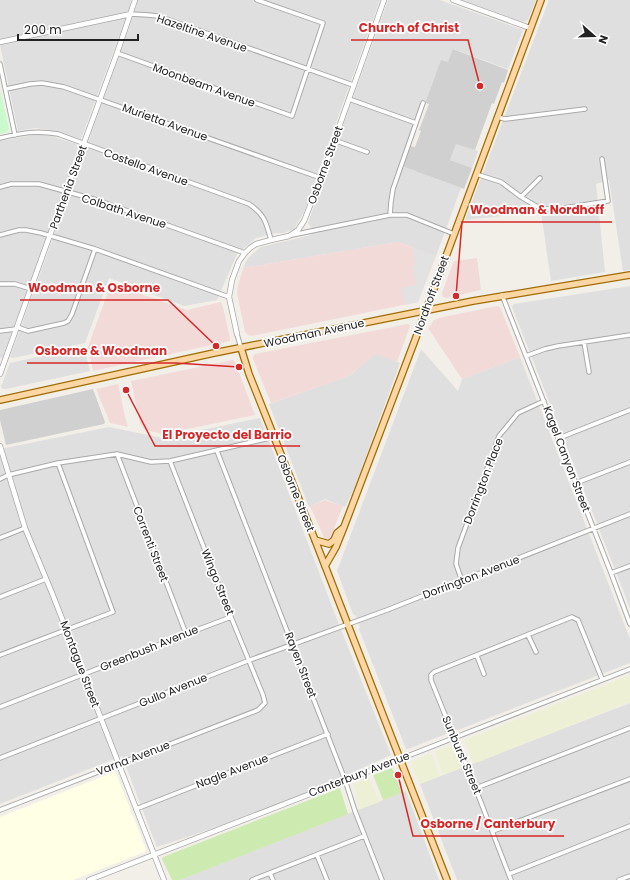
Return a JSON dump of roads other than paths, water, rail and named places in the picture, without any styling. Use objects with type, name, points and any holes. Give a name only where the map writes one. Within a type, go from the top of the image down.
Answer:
[{"type":"main road","name":"Nordhoff Street","points":[[325,566],[336,547],[344,527],[541,0]]},
{"type":"main road","name":"Woodman Avenue","points":[[0,400],[188,359],[502,295],[630,275]]},
{"type":"main road","name":"Osborne Street","points":[[241,348],[249,374],[447,880]]},
{"type":"main road","points":[[315,540],[329,544],[334,540],[337,533],[344,527]]},
{"type":"street","name":"Parthenia Street","points":[[0,374],[135,0]]},
{"type":"street","points":[[257,0],[323,23],[308,70]]},
{"type":"street","name":"Osborne Street","points":[[241,348],[229,297],[230,287],[241,257],[256,244],[289,236],[298,230],[304,221],[321,178],[384,0]]},
{"type":"street","points":[[452,0],[530,28]]},
{"type":"street","name":"Hazeltine Avenue","points":[[0,42],[131,14],[158,16],[353,85]]},
{"type":"street","name":"Moonbeam Avenue","points":[[117,53],[292,116],[308,70]]},
{"type":"street","points":[[0,64],[15,135]]},
{"type":"street","name":"Murietta Avenue","points":[[6,89],[42,83],[64,87],[321,178]]},
{"type":"street","points":[[349,99],[416,123]]},
{"type":"street","points":[[390,214],[390,202],[393,189],[423,103]]},
{"type":"street","points":[[497,117],[506,120],[585,109]]},
{"type":"street","name":"Costello Avenue","points":[[0,138],[33,132],[58,134],[249,204],[261,213],[265,220],[271,240]]},
{"type":"street","points":[[334,140],[367,152]]},
{"type":"street","points":[[476,174],[501,182],[520,197],[536,206],[547,209],[558,209],[608,201],[602,159]]},
{"type":"street","points":[[520,197],[540,178]]},
{"type":"street","name":"Colbath Avenue","points":[[0,186],[11,184],[39,184],[97,200],[245,253]]},
{"type":"street","points":[[289,236],[390,214],[407,215],[454,234]]},
{"type":"street","points":[[0,235],[19,230],[34,231],[50,235],[95,249],[229,297]]},
{"type":"street","points":[[0,332],[16,328],[28,330],[68,321],[72,314],[95,249]]},
{"type":"street","points":[[0,284],[15,284],[31,289]]},
{"type":"street","name":"Kagel Canyon Street","points":[[502,295],[629,617],[630,624]]},
{"type":"street","points":[[526,356],[558,346],[630,335]]},
{"type":"street","points":[[584,342],[589,372]]},
{"type":"street","name":"Dorrington Place","points":[[462,581],[456,564],[458,548],[499,436],[518,413],[544,401]]},
{"type":"street","points":[[559,438],[630,410]]},
{"type":"street","points":[[0,478],[58,463],[117,454],[151,462],[170,461],[274,437]]},
{"type":"street","name":"Montague Street","points":[[0,446],[25,528],[67,630],[164,880]]},
{"type":"street","name":"Rayen Street","points":[[217,451],[328,734],[364,836],[382,880]]},
{"type":"street","name":"Correnti Street","points":[[117,454],[186,634]]},
{"type":"street","name":"Wingo Street","points":[[170,461],[231,617],[264,695],[265,703]]},
{"type":"street","points":[[576,483],[630,462]]},
{"type":"street","points":[[0,655],[113,612],[58,463]]},
{"type":"street","points":[[594,529],[630,514]]},
{"type":"street","points":[[0,538],[25,528]]},
{"type":"street","name":"Dorrington Avenue","points":[[348,625],[594,529]]},
{"type":"street","points":[[611,573],[630,566]]},
{"type":"street","points":[[0,597],[46,579]]},
{"type":"street","name":"Greenbush Avenue","points":[[0,707],[231,617]]},
{"type":"street","points":[[484,674],[477,656],[572,617],[578,620],[602,679]]},
{"type":"street","name":"Gullo Avenue","points":[[0,758],[250,660],[348,625]]},
{"type":"street","points":[[528,635],[536,652]]},
{"type":"street","name":"Sunburst Street","points":[[477,656],[434,672],[431,675],[431,680],[476,788],[511,880]]},
{"type":"street","name":"Canterbury Avenue","points":[[89,880],[630,669]]},
{"type":"street","name":"Varna Avenue","points":[[0,810],[258,710],[265,703]]},
{"type":"street","points":[[476,788],[630,728]]},
{"type":"street","name":"Nagle Avenue","points":[[136,809],[328,734]]},
{"type":"street","points":[[492,831],[630,780]]},
{"type":"street","points":[[509,874],[630,826]]},
{"type":"street","points":[[252,880],[364,836]]},
{"type":"street","points":[[317,855],[327,880]]},
{"type":"street","points":[[270,873],[273,880]]},
{"type":"street","points":[[619,880],[630,876]]},
{"type":"place","name":"Church of Christ","points":[[480,86]]},
{"type":"place","name":"Woodman & Nordhoff","points":[[456,296]]},
{"type":"place","name":"Woodman & Osborne","points":[[216,346]]},
{"type":"place","name":"Osborne & Woodman","points":[[239,367]]},
{"type":"place","name":"El Proyecto del Barrio","points":[[126,390]]},
{"type":"place","name":"Osborne / Canterbury","points":[[398,775]]}]
